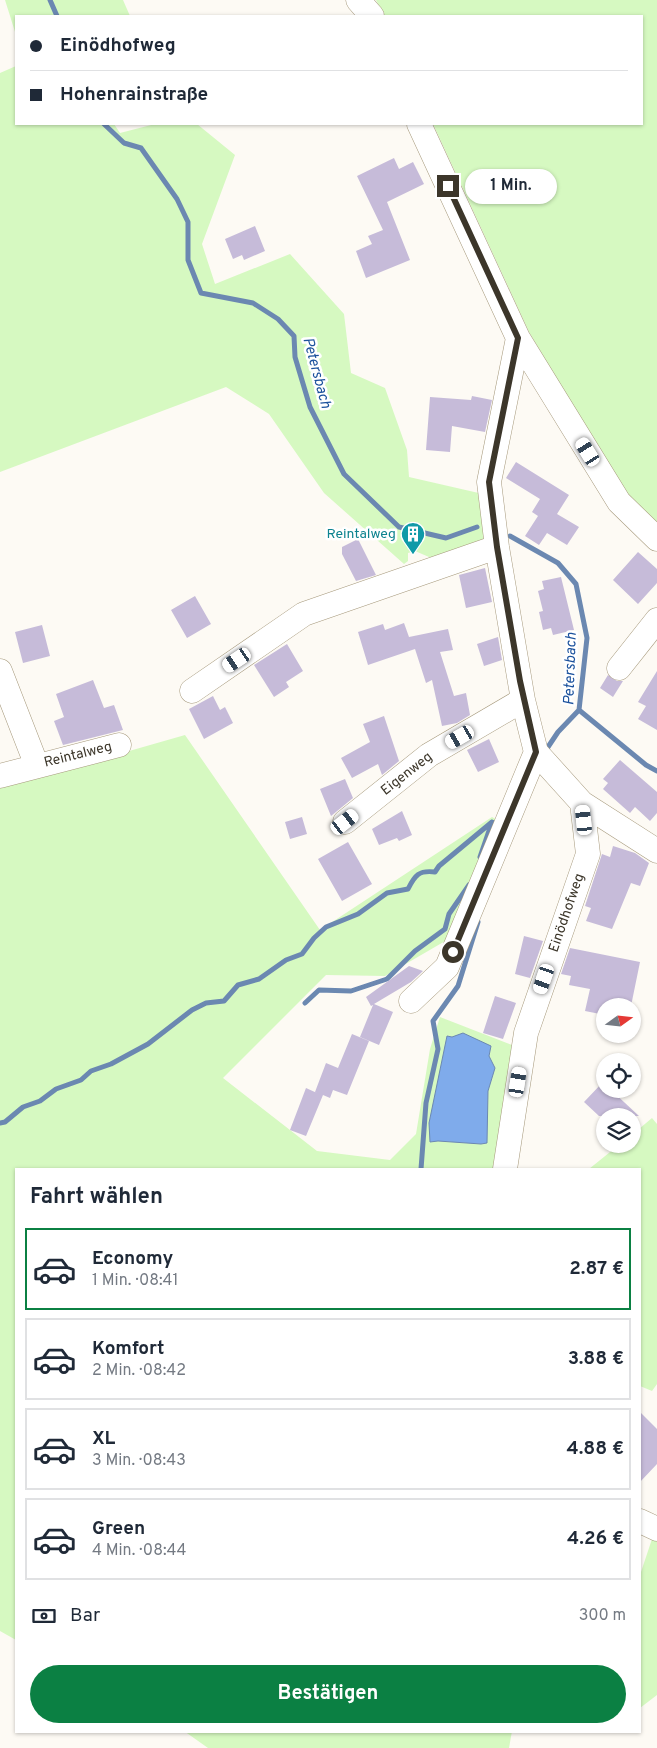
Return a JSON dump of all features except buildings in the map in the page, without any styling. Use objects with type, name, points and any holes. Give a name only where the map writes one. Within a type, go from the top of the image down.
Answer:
[{"type":"street","points":[[358,0],[371,15]]},
{"type":"street","points":[[419,125],[518,338],[620,502],[657,539]]},
{"type":"street","points":[[518,338],[489,482],[497,547],[523,700],[536,752],[582,803],[657,851]]},
{"type":"street","points":[[192,690],[304,614],[497,547]]},
{"type":"street","points":[[619,668],[657,620]]},
{"type":"street","name":"Reintalweg","points":[[0,671],[36,766]]},
{"type":"street","name":"Eigenweg","points":[[345,822],[429,755],[523,700]]},
{"type":"street","name":"Reintalweg","points":[[0,776],[119,744]]},
{"type":"street","points":[[411,1001],[447,967],[536,752]]},
{"type":"street","name":"Einödhofweg","points":[[504,1168],[526,1033],[588,854],[582,803]]},
{"type":"street","points":[[641,1521],[657,1529]]},
{"type":"green space","points":[[5,0],[123,0],[130,15],[15,15],[15,32]]},
{"type":"green space","points":[[376,0],[657,0],[657,527],[625,495],[529,332],[433,125],[643,125],[643,15],[384,15]]},
{"type":"green space","points":[[15,66],[15,125],[115,125],[120,133],[151,125],[198,125],[235,155],[202,244],[215,284],[290,254],[344,314],[351,373],[385,388],[407,450],[409,477],[483,494],[489,544],[443,563],[415,551],[408,553],[408,561],[404,564],[324,493],[269,414],[226,387],[0,472],[0,73]]},
{"type":"green space","points":[[185,735],[320,930],[492,817],[506,825],[447,940],[385,976],[326,975],[223,1078],[317,1151],[390,1160],[416,1134],[430,1049],[440,1017],[512,1045],[496,1168],[15,1168],[15,1639],[0,1631],[0,788]],"holes":[[[447,1036],[491,1046],[489,1056],[495,1068],[488,1091],[487,1143],[430,1142]]]},
{"type":"green space","points":[[652,1118],[657,1124],[657,1384],[652,1391],[641,1386],[641,1168],[590,1168],[609,1153],[641,1153],[641,1127]]},
{"type":"green space","points":[[657,1524],[657,1695],[641,1707],[641,1572]]},
{"type":"green space","points":[[187,1733],[512,1733],[509,1748],[208,1748]]},
{"type":"water","points":[[463,1033],[491,1046],[489,1056],[495,1068],[488,1091],[487,1143],[430,1142],[429,1123],[447,1036],[452,1037]]},
{"type":"waterway","name":"Petersbach","points":[[50,0],[57,15]]},
{"type":"waterway","name":"Petersbach","points":[[105,125],[124,143],[141,148],[177,199],[188,222],[188,260],[201,293],[253,303],[278,319],[294,336],[295,357],[310,407],[344,474],[399,527],[446,538],[477,527]]},
{"type":"waterway","name":"Petersbach","points":[[510,536],[558,563],[576,584],[587,638],[579,710],[646,765],[657,771]]},
{"type":"waterway","points":[[546,750],[558,732],[579,710]]},
{"type":"waterway","points":[[480,857],[492,822]]},
{"type":"waterway","points":[[0,1123],[5,1122],[23,1107],[40,1101],[56,1089],[81,1080],[91,1071],[111,1064],[148,1044],[192,1010],[206,1003],[224,1001],[238,985],[259,979],[286,960],[302,954],[314,938],[326,927],[358,914],[387,893],[408,889],[418,874],[435,872],[439,866],[492,822],[498,824]]},
{"type":"waterway","points":[[305,1003],[319,990],[351,991],[387,979],[415,951],[445,929],[449,914],[469,885]]},
{"type":"waterway","points":[[421,1168],[426,1103],[438,1049],[433,1021],[458,986],[478,922]]},
{"type":"place","name":"Reintalweg","points":[[413,555]]},
{"type":"route","points":[[448,186],[518,338],[489,482],[497,547],[523,700],[536,752],[453,952]]}]
